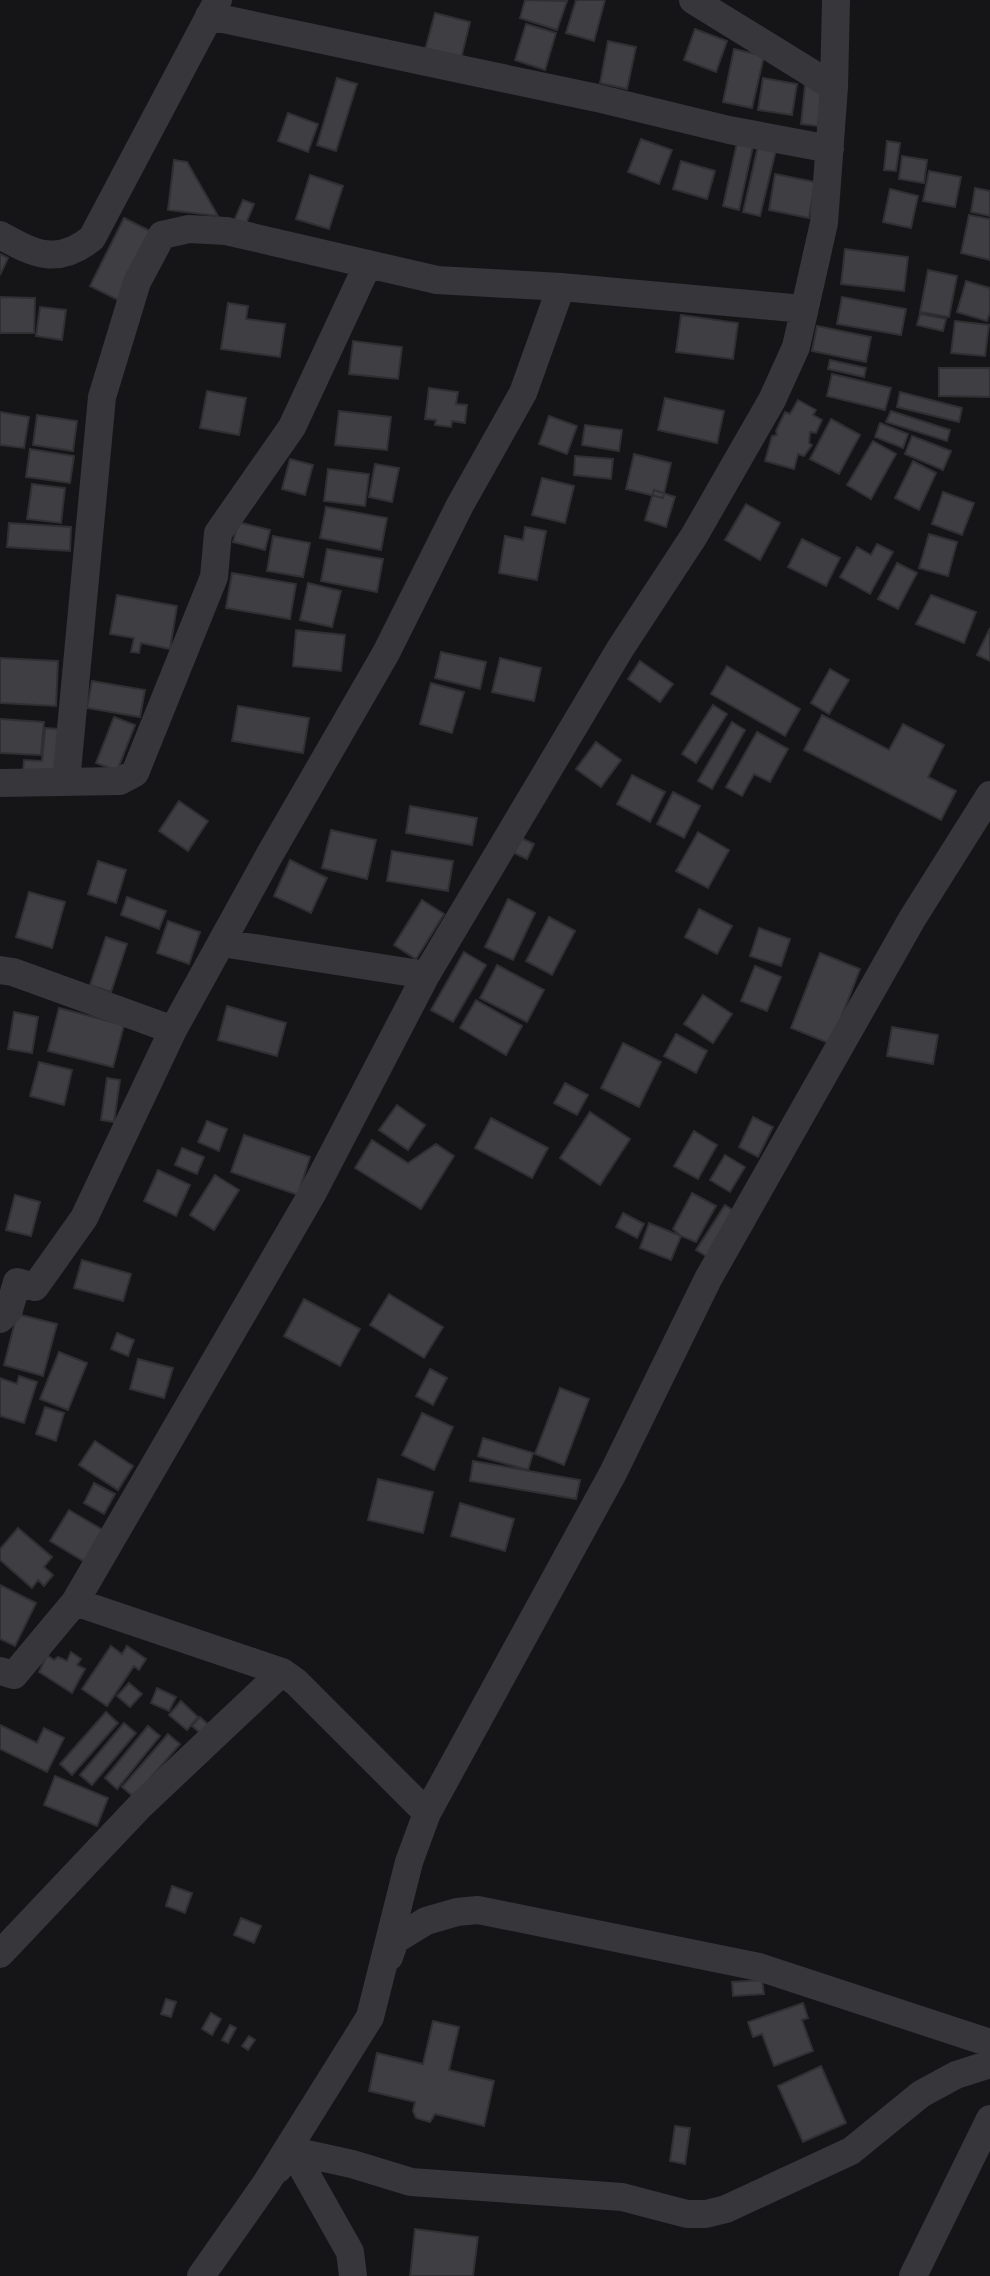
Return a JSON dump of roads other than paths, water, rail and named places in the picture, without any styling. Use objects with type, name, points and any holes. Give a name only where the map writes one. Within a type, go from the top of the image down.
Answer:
[{"type":"street","points":[[693,0],[834,87]]},
{"type":"street","points":[[0,1671],[14,1675],[75,1602],[312,1194],[426,975],[620,649],[694,536],[772,400],[796,346],[824,223],[834,87],[836,0]]},
{"type":"street","points":[[0,235],[29,252],[47,255],[67,253],[92,238],[213,8],[729,130],[830,149]]},
{"type":"street","points":[[66,782],[102,397],[137,282],[162,235],[190,229],[226,231],[437,280],[561,287],[804,309]]},
{"type":"street","points":[[0,783],[120,781],[135,773],[214,577],[218,533],[292,427],[369,264]]},
{"type":"street","points":[[0,1319],[9,1310],[9,1279],[35,1287],[84,1218],[173,1030],[270,854],[386,653],[460,505],[523,393],[561,287]]},
{"type":"street","points":[[370,2017],[409,1862],[427,1813],[613,1473],[708,1279],[912,919],[990,795]]},
{"type":"street","points":[[222,943],[426,975]]},
{"type":"street","points":[[1,974],[13,972],[173,1030]]},
{"type":"street","points":[[75,1602],[282,1672],[296,1682],[427,1813]]},
{"type":"street","points":[[0,1954],[141,1805],[282,1672]]},
{"type":"street","points":[[201,2276],[267,2182],[370,2017],[395,1940],[426,1920],[478,1910],[760,1967],[990,2043]]},
{"type":"street","points":[[293,2151],[352,2164],[411,2182],[622,2197],[687,2214],[706,2214],[726,2208],[850,2151],[921,2094],[956,2075],[990,2064]]},
{"type":"street","points":[[913,2276],[990,2119]]},
{"type":"street","points":[[267,2182],[293,2151]]},
{"type":"street","points":[[293,2151],[350,2252],[353,2276]]}]
